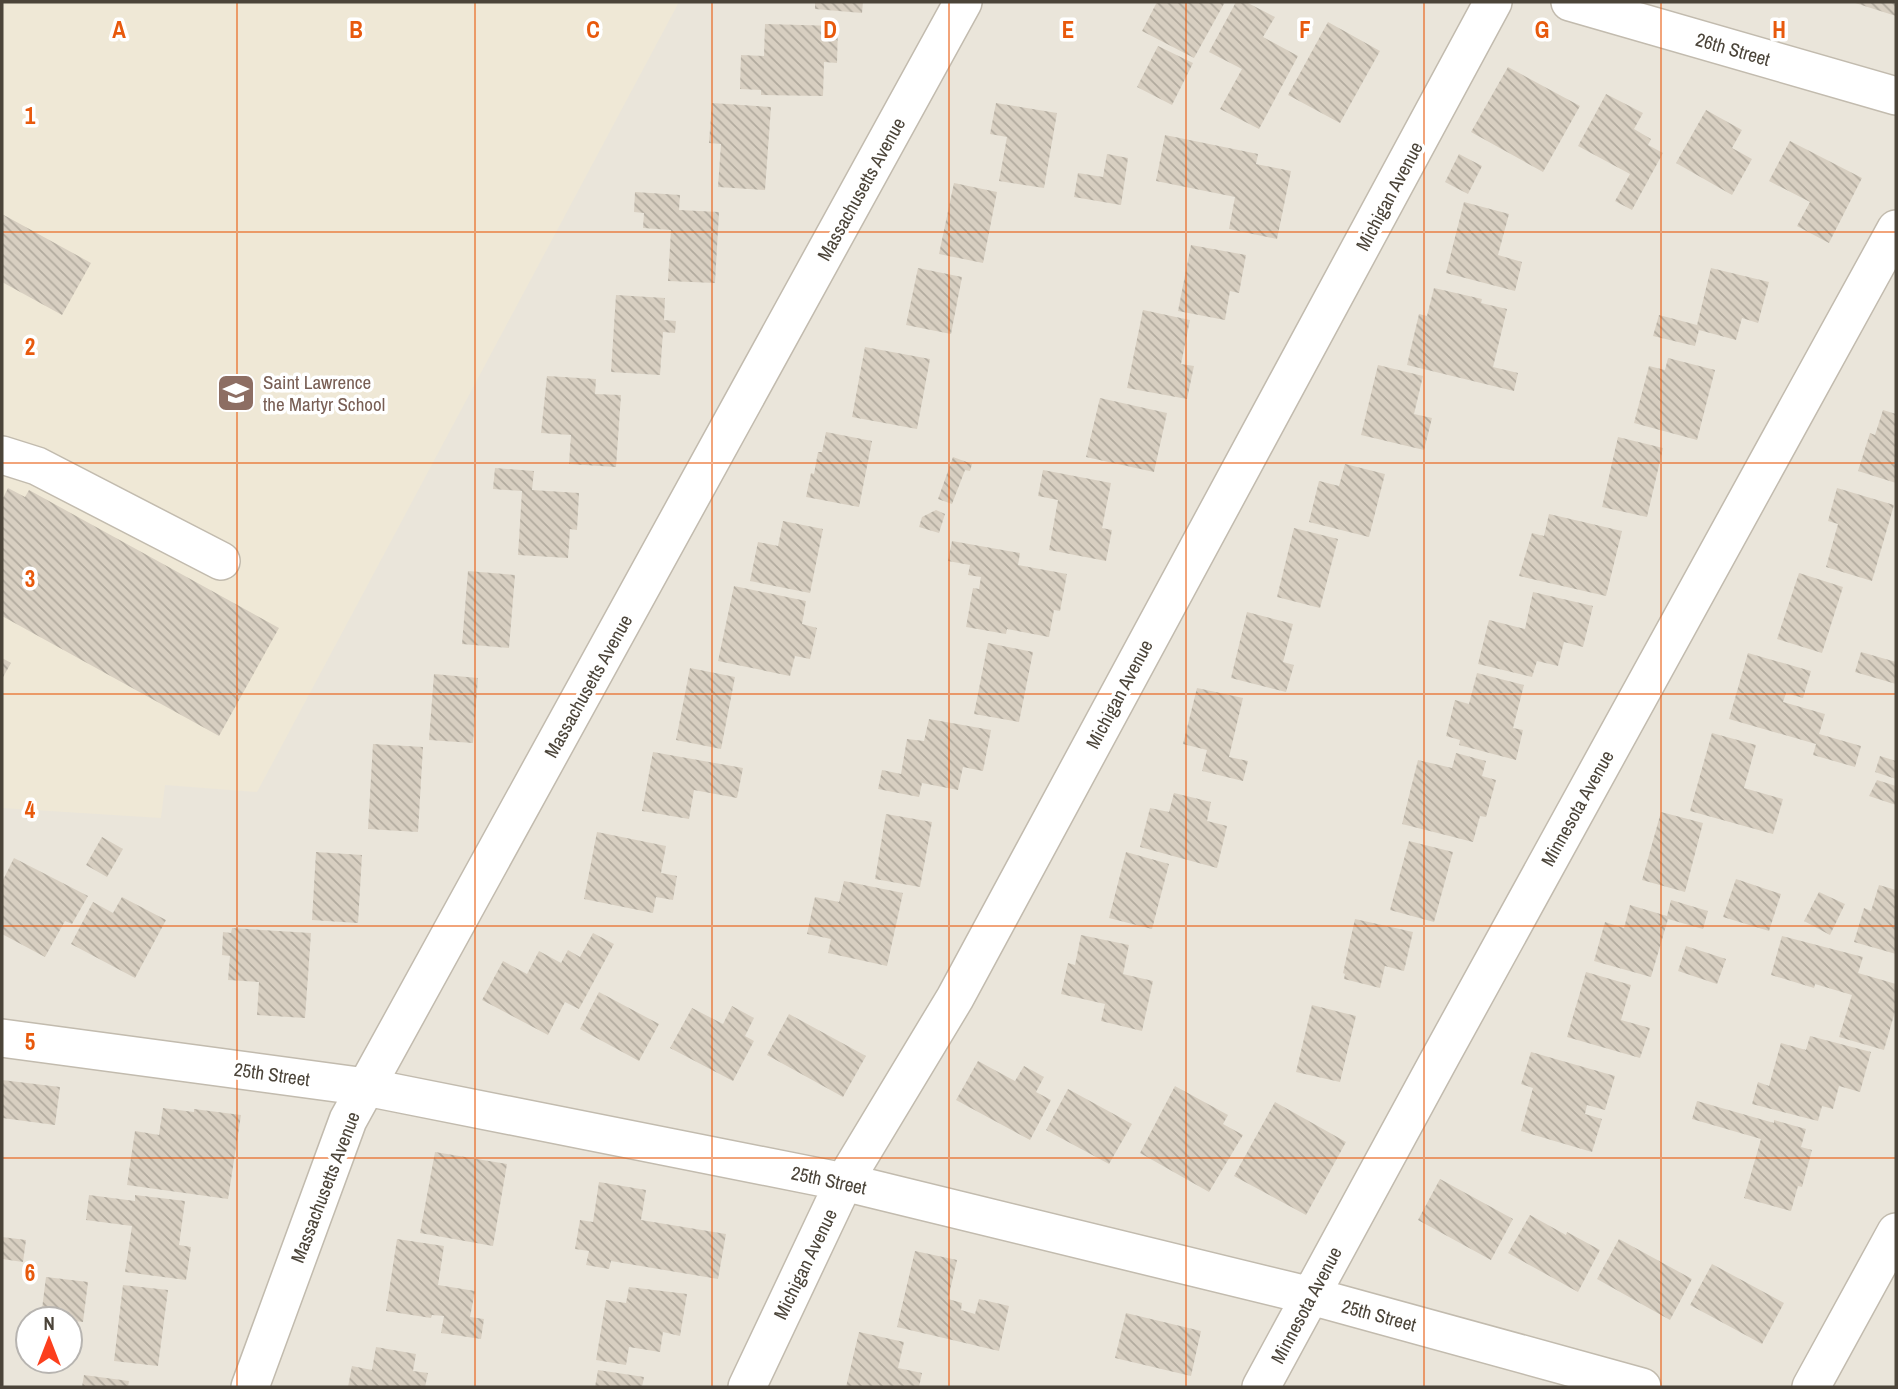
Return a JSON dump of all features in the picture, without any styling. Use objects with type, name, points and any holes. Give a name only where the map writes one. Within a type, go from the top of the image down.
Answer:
[{"type":"street","name":"Massachusetts Avenue","points":[[250,1387],[348,1120],[963,2]]},
{"type":"street","name":"Michigan Avenue","points":[[747,1387],[844,1182],[956,998],[1493,2]]},
{"type":"street","name":"26th Street","points":[[1570,2],[1896,96]]},
{"type":"street","name":"Minnesota Avenue","points":[[1261,1387],[1896,229]]},
{"type":"street","points":[[2,455],[37,466],[221,561]]},
{"type":"street","name":"25th Street","points":[[2,1038],[366,1087],[844,1182],[1311,1296],[1642,1387]]},
{"type":"street","points":[[1811,1387],[1896,1232]]},
{"type":"shaded area","points":[[2,2],[1896,2],[1896,1387],[2,1387]]},
{"type":"shaded area","name":"Saint Lawrence the Martyr School","points":[[2,2],[679,2],[257,792],[165,785],[161,818],[2,808]]},
{"type":"building","points":[[815,2],[863,2],[862,13],[815,9]]},
{"type":"building","points":[[1157,2],[1225,2],[1194,58],[1142,31]]},
{"type":"building","points":[[1236,2],[1246,2],[1275,17],[1263,37],[1298,56],[1259,129],[1220,109],[1242,69],[1209,52]]},
{"type":"building","points":[[1852,2],[1896,2],[1896,16]]},
{"type":"building","points":[[1328,22],[1380,51],[1340,123],[1288,95]]},
{"type":"building","points":[[765,24],[838,26],[837,63],[824,62],[823,96],[761,95],[761,90],[740,89],[741,55],[764,56]]},
{"type":"building","points":[[1158,46],[1193,63],[1172,105],[1137,87]]},
{"type":"building","points":[[1508,67],[1580,106],[1543,172],[1471,132]]},
{"type":"building","points":[[1606,94],[1643,113],[1634,129],[1651,139],[1648,145],[1663,153],[1632,210],[1615,201],[1630,174],[1578,146]]},
{"type":"building","points":[[712,103],[771,107],[765,190],[718,187],[721,144],[709,143]]},
{"type":"building","points":[[996,103],[1057,113],[1044,188],[999,181],[1007,137],[990,134]]},
{"type":"building","points":[[1706,110],[1742,130],[1732,148],[1752,159],[1732,195],[1676,163]]},
{"type":"building","points":[[1165,135],[1258,154],[1256,164],[1291,171],[1277,239],[1229,229],[1235,197],[1156,181]]},
{"type":"building","points":[[1790,141],[1862,178],[1829,243],[1797,226],[1810,202],[1769,181]]},
{"type":"building","points":[[1107,154],[1128,158],[1121,205],[1074,197],[1078,173],[1103,177]]},
{"type":"building","points":[[1459,154],[1482,166],[1468,194],[1445,182]]},
{"type":"building","points":[[954,183],[997,192],[983,263],[939,254]]},
{"type":"building","points":[[635,192],[680,195],[679,210],[719,212],[715,283],[668,281],[671,230],[643,228],[644,213],[634,212]]},
{"type":"building","points":[[1464,202],[1509,214],[1498,255],[1522,262],[1515,291],[1446,273]]},
{"type":"building","points":[[2,214],[91,263],[62,315],[2,282]]},
{"type":"building","points":[[1191,245],[1246,255],[1239,293],[1230,291],[1225,320],[1178,311]]},
{"type":"building","points":[[918,268],[962,277],[951,334],[906,325]]},
{"type":"building","points":[[1711,268],[1769,282],[1758,323],[1742,318],[1736,340],[1699,330],[1695,346],[1653,336],[1659,315],[1697,325]]},
{"type":"building","points":[[1434,288],[1482,299],[1481,303],[1507,309],[1493,367],[1518,373],[1514,391],[1407,365],[1419,314],[1427,316]]},
{"type":"building","points":[[616,295],[665,298],[664,320],[676,321],[675,333],[663,332],[660,375],[611,372]]},
{"type":"building","points":[[1143,310],[1190,320],[1181,364],[1194,366],[1187,399],[1127,388]]},
{"type":"building","points":[[865,347],[930,359],[917,429],[852,417]]},
{"type":"building","points":[[1668,358],[1715,370],[1697,440],[1634,423],[1649,366],[1665,370]]},
{"type":"building","points":[[1378,365],[1423,376],[1414,414],[1432,418],[1424,450],[1361,435]]},
{"type":"building","points":[[547,376],[596,379],[595,394],[621,395],[616,467],[569,464],[571,435],[541,433]]},
{"type":"building","points":[[1100,398],[1167,413],[1154,472],[1086,457]]},
{"type":"building","points":[[1883,410],[1896,414],[1896,483],[1858,471],[1870,433],[1875,435]]},
{"type":"building","points":[[826,432],[872,441],[859,507],[806,497],[811,473],[814,474],[818,452],[822,452]]},
{"type":"building","points":[[1618,437],[1663,448],[1647,517],[1602,507]]},
{"type":"building","points":[[953,457],[972,464],[970,471],[965,470],[952,504],[938,499]]},
{"type":"building","points":[[1345,464],[1385,474],[1369,537],[1309,522],[1319,481],[1339,486]]},
{"type":"building","points":[[495,468],[534,471],[532,490],[579,493],[577,530],[570,529],[568,558],[518,555],[522,491],[493,489]]},
{"type":"building","points":[[1043,470],[1111,483],[1102,528],[1112,530],[1106,561],[1049,550],[1058,500],[1038,496]]},
{"type":"building","points":[[8,488],[25,497],[29,490],[279,628],[219,736],[2,616],[2,500]]},
{"type":"building","points":[[1837,488],[1894,505],[1872,581],[1826,567],[1838,524],[1828,521]]},
{"type":"building","points":[[936,510],[945,514],[939,533],[919,527],[922,517]]},
{"type":"building","points":[[1549,514],[1622,531],[1606,596],[1519,576],[1532,533],[1544,536]]},
{"type":"building","points":[[783,521],[823,529],[810,593],[750,581],[758,542],[778,546]]},
{"type":"building","points":[[1294,528],[1338,539],[1320,608],[1277,597]]},
{"type":"building","points":[[952,541],[1020,553],[1018,565],[1067,574],[1060,611],[1054,610],[1049,637],[1007,629],[1006,634],[966,627],[973,588],[979,589],[981,577],[968,575],[970,565],[948,561]]},
{"type":"building","points":[[468,571],[515,575],[509,648],[462,644]]},
{"type":"building","points":[[1799,573],[1843,587],[1822,653],[1777,639]]},
{"type":"building","points":[[734,586],[806,601],[802,624],[817,628],[810,659],[795,656],[790,676],[718,661]]},
{"type":"building","points":[[1533,592],[1593,606],[1583,647],[1564,642],[1558,666],[1537,661],[1532,677],[1478,664],[1489,620],[1525,629]]},
{"type":"building","points":[[1247,612],[1293,624],[1283,662],[1294,665],[1286,692],[1231,678]]},
{"type":"building","points":[[988,643],[1033,652],[1019,722],[974,714]]},
{"type":"building","points":[[1861,652],[1896,662],[1896,684],[1855,672]]},
{"type":"building","points":[[1748,653],[1811,671],[1803,698],[1786,693],[1783,702],[1825,714],[1819,734],[1861,746],[1855,767],[1813,755],[1816,744],[1729,719]]},
{"type":"building","points":[[2,658],[11,663],[2,679]]},
{"type":"building","points":[[690,668],[735,677],[721,749],[676,740]]},
{"type":"building","points":[[1477,673],[1524,685],[1513,728],[1523,730],[1516,760],[1459,745],[1460,740],[1446,736],[1455,700],[1469,704]]},
{"type":"building","points":[[434,674],[478,678],[473,743],[429,740]]},
{"type":"building","points":[[1197,688],[1243,698],[1229,757],[1248,761],[1243,781],[1202,771],[1207,750],[1183,744]]},
{"type":"building","points":[[929,719],[991,730],[983,771],[963,767],[958,790],[922,783],[919,797],[878,789],[882,770],[901,774],[907,739],[924,741]]},
{"type":"building","points":[[1712,733],[1756,745],[1744,788],[1783,799],[1773,834],[1690,811]]},
{"type":"building","points":[[373,744],[423,747],[418,832],[368,829]]},
{"type":"building","points":[[653,752],[743,768],[737,798],[694,790],[689,819],[642,811]]},
{"type":"building","points":[[1456,753],[1486,761],[1482,776],[1496,780],[1486,817],[1480,816],[1473,842],[1402,824],[1418,760],[1452,768]]},
{"type":"building","points":[[1880,756],[1896,761],[1896,779],[1875,772]]},
{"type":"building","points":[[1877,780],[1896,786],[1896,805],[1869,796]]},
{"type":"building","points":[[1174,793],[1211,802],[1207,821],[1227,826],[1217,868],[1140,847],[1150,808],[1169,812]]},
{"type":"building","points":[[1661,812],[1703,823],[1685,892],[1642,880]]},
{"type":"building","points":[[886,814],[932,822],[920,887],[875,879]]},
{"type":"building","points":[[597,832],[666,846],[661,873],[677,876],[673,900],[656,897],[653,913],[584,899]]},
{"type":"building","points":[[102,837],[123,849],[107,877],[86,865]]},
{"type":"building","points":[[1409,841],[1453,852],[1434,922],[1390,910]]},
{"type":"building","points":[[316,852],[362,855],[358,923],[312,920]]},
{"type":"building","points":[[1126,852],[1169,864],[1152,929],[1109,918]]},
{"type":"building","points":[[14,858],[88,896],[72,924],[65,921],[45,957],[2,934],[2,882]]},
{"type":"building","points":[[1736,879],[1781,894],[1769,931],[1723,917]]},
{"type":"building","points":[[844,881],[903,893],[887,966],[828,953],[831,939],[807,934],[815,897],[839,902]]},
{"type":"building","points":[[1879,885],[1896,890],[1896,954],[1854,942],[1864,908],[1871,911]]},
{"type":"building","points":[[1819,892],[1845,904],[1830,935],[1804,921]]},
{"type":"building","points":[[122,897],[166,920],[135,978],[71,944],[93,902],[113,913]]},
{"type":"building","points":[[1671,900],[1708,911],[1703,929],[1668,919],[1651,977],[1594,961],[1605,922],[1624,928],[1630,905],[1667,916]]},
{"type":"building","points":[[1355,919],[1413,932],[1404,971],[1385,966],[1380,988],[1344,979]]},
{"type":"building","points":[[232,928],[311,933],[305,1018],[257,1015],[259,982],[228,980],[230,956],[222,955],[223,932],[231,933]]},
{"type":"building","points":[[593,933],[614,944],[579,1009],[565,1002],[548,1035],[482,1000],[503,961],[527,974],[539,951],[561,963],[568,950],[580,957]]},
{"type":"building","points":[[1081,935],[1129,945],[1123,974],[1153,981],[1142,1031],[1101,1021],[1105,1004],[1061,994],[1068,963],[1075,965]]},
{"type":"building","points":[[1782,936],[1863,957],[1858,973],[1896,984],[1896,1008],[1884,1050],[1839,1037],[1852,995],[1815,984],[1814,988],[1771,975]]},
{"type":"building","points":[[1686,946],[1726,959],[1717,984],[1678,971]]},
{"type":"building","points":[[1586,972],[1631,985],[1621,1020],[1650,1028],[1640,1058],[1567,1037]]},
{"type":"building","points":[[599,992],[659,1024],[639,1061],[580,1029]]},
{"type":"building","points":[[1312,1005],[1356,1016],[1340,1082],[1296,1072]]},
{"type":"building","points":[[732,1006],[754,1018],[745,1036],[754,1041],[733,1081],[670,1048],[692,1008],[723,1024]]},
{"type":"building","points":[[789,1014],[866,1056],[843,1097],[767,1055]]},
{"type":"building","points":[[1810,1036],[1871,1052],[1860,1092],[1839,1086],[1833,1109],[1822,1106],[1818,1121],[1752,1104],[1758,1082],[1769,1086],[1781,1043],[1806,1050]]},
{"type":"building","points":[[1531,1052],[1615,1076],[1605,1110],[1587,1105],[1585,1114],[1602,1119],[1592,1152],[1521,1131],[1533,1088],[1521,1084]]},
{"type":"building","points":[[978,1061],[1015,1081],[1024,1066],[1044,1077],[1036,1092],[1051,1100],[1030,1140],[956,1100]]},
{"type":"building","points":[[2,1080],[60,1087],[55,1125],[2,1118]]},
{"type":"building","points":[[1175,1086],[1228,1115],[1223,1124],[1243,1135],[1209,1192],[1140,1153]]},
{"type":"building","points":[[1068,1089],[1132,1124],[1109,1164],[1046,1130]]},
{"type":"building","points":[[1697,1101],[1774,1123],[1774,1120],[1806,1129],[1801,1147],[1812,1150],[1802,1187],[1798,1186],[1791,1211],[1744,1198],[1761,1139],[1692,1119]]},
{"type":"building","points":[[1275,1102],[1346,1142],[1306,1215],[1234,1176]]},
{"type":"building","points":[[163,1108],[241,1115],[228,1199],[127,1185],[135,1131],[159,1135]]},
{"type":"building","points":[[435,1152],[507,1164],[493,1246],[420,1233]]},
{"type":"building","points":[[1440,1179],[1513,1219],[1491,1260],[1418,1220]]},
{"type":"building","points":[[599,1182],[646,1190],[641,1220],[726,1234],[718,1279],[611,1261],[609,1269],[586,1265],[589,1251],[575,1249],[580,1220],[593,1222]]},
{"type":"building","points":[[89,1195],[135,1201],[135,1195],[185,1201],[179,1245],[191,1247],[186,1280],[125,1272],[132,1226],[86,1220]]},
{"type":"building","points":[[1530,1215],[1600,1250],[1578,1292],[1508,1253]]},
{"type":"building","points":[[2,1237],[26,1240],[23,1262],[2,1259]]},
{"type":"building","points":[[397,1239],[444,1246],[438,1285],[475,1291],[470,1317],[484,1319],[481,1339],[441,1333],[444,1316],[432,1315],[431,1318],[386,1311]]},
{"type":"building","points":[[1619,1239],[1692,1279],[1670,1320],[1597,1279]]},
{"type":"building","points":[[915,1251],[957,1260],[948,1299],[962,1303],[961,1310],[975,1314],[979,1299],[1009,1306],[999,1351],[897,1327]]},
{"type":"building","points":[[1712,1264],[1784,1303],[1762,1344],[1690,1305]]},
{"type":"building","points":[[46,1277],[88,1282],[84,1314],[84,1305],[42,1305]]},
{"type":"building","points":[[123,1285],[168,1290],[158,1366],[114,1361]]},
{"type":"building","points":[[629,1287],[687,1294],[680,1336],[663,1332],[660,1352],[629,1347],[626,1365],[596,1360],[606,1300],[626,1303]]},
{"type":"building","points":[[1126,1313],[1201,1331],[1191,1376],[1115,1358]]},
{"type":"building","points":[[859,1332],[904,1342],[898,1368],[922,1373],[919,1387],[846,1387]]},
{"type":"building","points":[[376,1347],[416,1354],[413,1371],[428,1373],[425,1387],[348,1387],[352,1366],[372,1370]]},
{"type":"building","points":[[598,1370],[644,1377],[642,1387],[595,1387]]},
{"type":"building","points":[[84,1375],[129,1381],[128,1387],[82,1387]]},
{"type":"place","name":"Saint Lawrence the Martyr School","points":[[236,393]]}]
